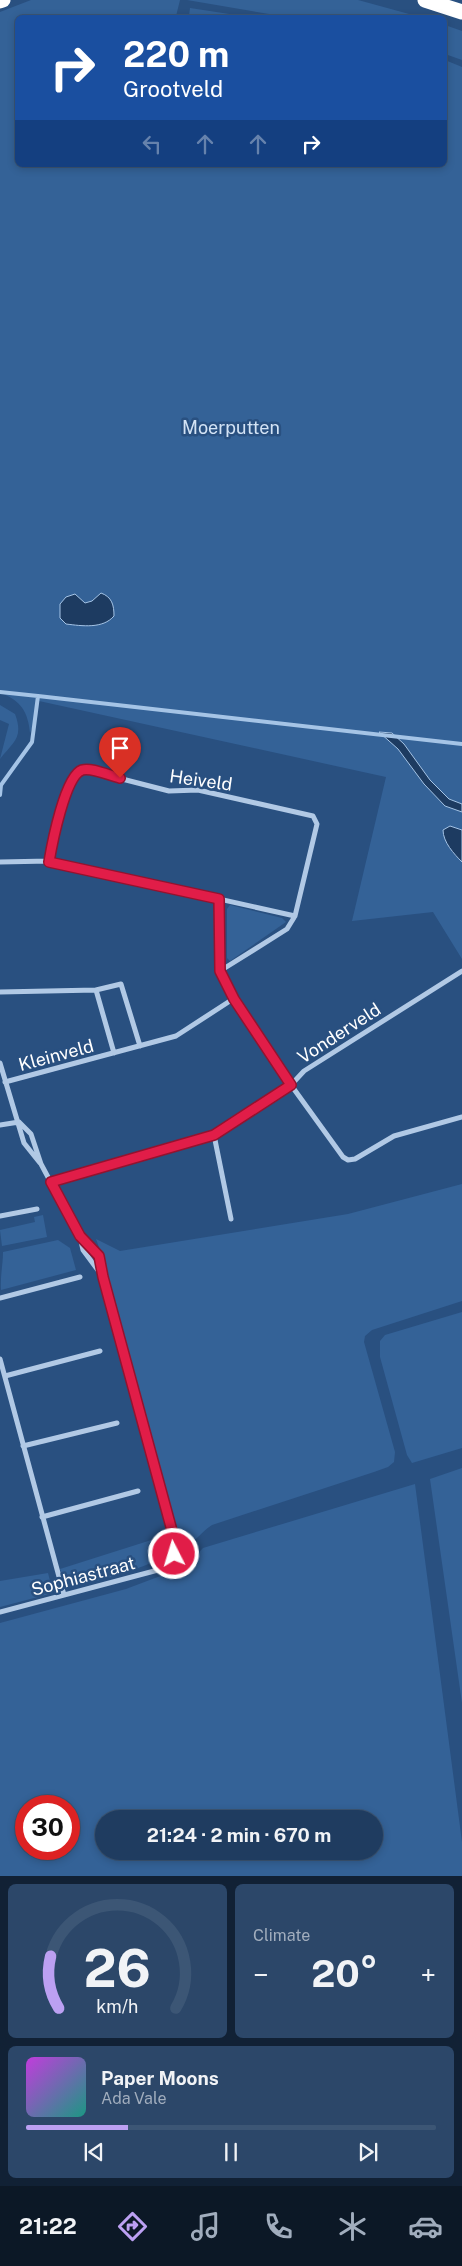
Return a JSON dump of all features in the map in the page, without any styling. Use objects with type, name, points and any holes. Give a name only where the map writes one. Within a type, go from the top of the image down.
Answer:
[{"type":"highway","points":[[425,0],[462,12]]},
{"type":"street","name":"Heiveld","points":[[49,862],[58,814],[75,776],[81,770],[169,791],[198,790],[313,816],[317,824],[295,916]]},
{"type":"street","points":[[0,862],[49,862],[295,916],[287,928],[220,971]]},
{"type":"street","points":[[51,1182],[214,1135],[291,1085],[234,999],[220,971],[219,899]]},
{"type":"street","name":"Vonderveld","points":[[462,971],[304,1071],[291,1085],[343,1157],[348,1160],[355,1159],[394,1136],[462,1117]]},
{"type":"street","points":[[0,992],[96,990],[121,984],[140,1046]]},
{"type":"street","name":"Kleinveld","points":[[96,990],[114,1054]]},
{"type":"street","name":"Kleinveld","points":[[5,1082],[176,1036],[234,999]]},
{"type":"street","points":[[0,1063],[24,1143],[41,1164]]},
{"type":"street","points":[[0,1125],[19,1122]]},
{"type":"street","points":[[19,1122],[31,1134],[41,1164],[80,1236],[88,1259],[103,1277]]},
{"type":"street","points":[[214,1135],[231,1219]]},
{"type":"street","points":[[0,1216],[37,1209]]},
{"type":"street","points":[[80,1236],[99,1256],[103,1277]]},
{"type":"street","name":"Sophiastraat","points":[[0,1612],[158,1570],[171,1560],[176,1547],[103,1277]]},
{"type":"street","points":[[0,1298],[80,1278]]},
{"type":"street","points":[[5,1376],[100,1351]]},
{"type":"street","points":[[0,1359],[64,1595]]},
{"type":"street","points":[[24,1446],[117,1423]]},
{"type":"street","points":[[42,1517],[138,1491]]},
{"type":"green space","name":"Moerputten","points":[[31,0],[180,0],[176,15],[15,15],[15,167],[447,167],[447,61],[462,67],[462,804],[449,799],[430,780],[404,744],[392,733],[380,732],[398,749],[424,784],[445,806],[462,812],[462,830],[459,828],[452,852],[462,862],[462,959],[433,912],[352,921],[386,777],[39,701],[37,717],[30,733],[22,708],[13,699],[0,693],[0,12]]},
{"type":"green space","points":[[187,0],[358,0],[413,15],[275,15]]},
{"type":"green space","name":"Moerputten","points":[[190,8],[236,15],[189,15]]},
{"type":"green space","points":[[447,26],[462,31],[462,60],[447,55]]},
{"type":"green space","points":[[0,705],[15,714],[18,734],[13,744],[0,759],[9,724],[0,720]]},
{"type":"green space","points":[[230,905],[282,918],[286,922],[230,961],[227,958],[227,909]]},
{"type":"green space","points":[[462,1184],[462,1301],[372,1330],[365,1336],[364,1342],[395,1452],[394,1462],[388,1467],[374,1472],[212,1525],[191,1543],[182,1548],[104,1261],[96,1239],[120,1251],[348,1214]]},
{"type":"green space","points":[[43,1215],[47,1237],[2,1246],[0,1230],[35,1222],[34,1217]]},
{"type":"green space","points":[[58,1240],[70,1248],[76,1270],[1,1290],[3,1252]]},
{"type":"green space","points":[[462,1312],[462,1448],[412,1463],[407,1455],[380,1357],[380,1341],[385,1335]]},
{"type":"green space","points":[[462,1468],[462,1703],[430,1479]]},
{"type":"green space","points":[[415,1484],[462,1842],[462,1876],[0,1876],[0,1623],[126,1589],[163,1575],[179,1562],[194,1558],[203,1548]]},
{"type":"green space","points":[[164,1536],[167,1545],[166,1551],[161,1557],[150,1563],[120,1574],[66,1589],[60,1569]]},
{"type":"green space","points":[[48,1573],[53,1593],[0,1607],[0,1581]]},
{"type":"shaded area","points":[[101,593],[110,599],[113,605],[114,616],[109,620],[98,625],[85,626],[66,624],[60,618],[60,604],[66,597],[75,594],[85,603],[92,601]]},
{"type":"shaded area","points":[[379,732],[392,733],[404,744],[430,780],[449,799],[462,804],[462,812],[445,806],[424,784],[398,749]]},
{"type":"shaded area","points":[[450,826],[462,830],[462,862],[452,852],[443,834],[443,830]]},
{"type":"waterway","points":[[0,692],[38,696],[32,742],[1,785],[0,795]]},
{"type":"waterway","points":[[38,696],[462,744]]},
{"type":"route","points":[[120,778],[87,770],[81,770],[75,776],[58,814],[49,862],[219,899],[220,971],[225,984],[291,1085],[214,1135],[51,1182],[80,1236],[93,1248],[102,1263],[103,1277],[174,1538],[176,1547],[174,1554]]}]
